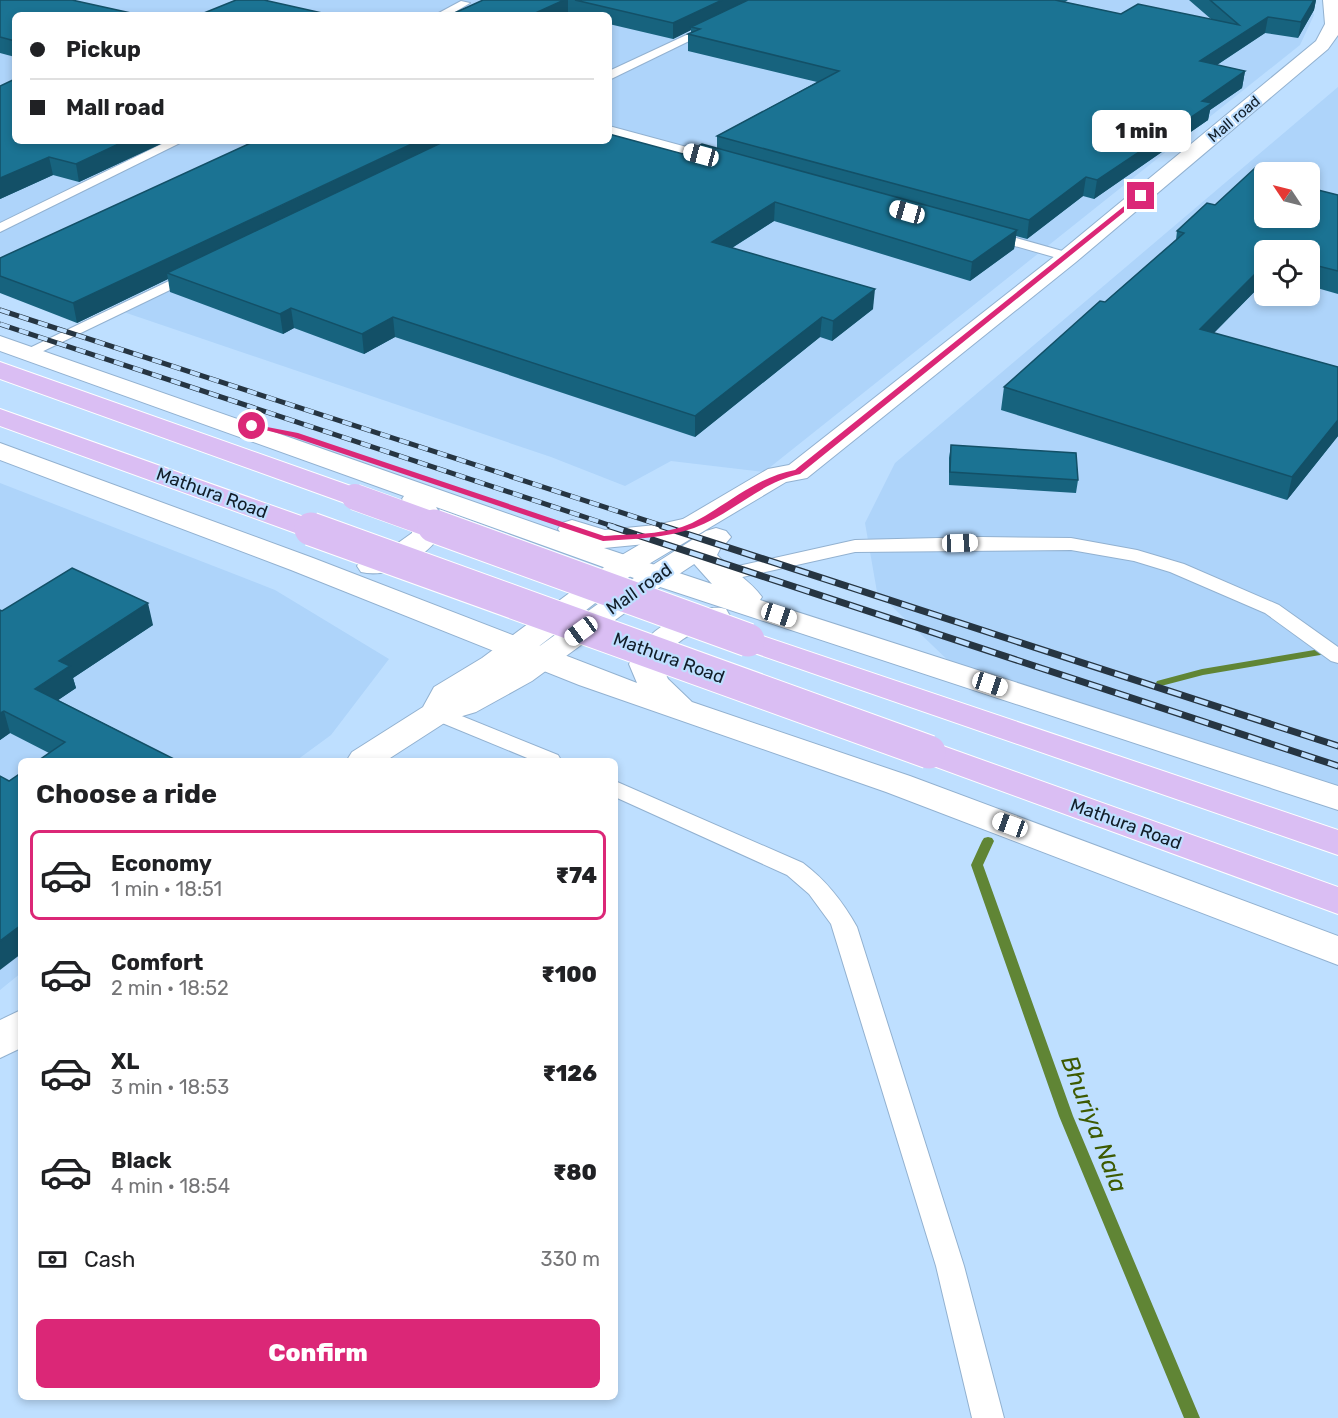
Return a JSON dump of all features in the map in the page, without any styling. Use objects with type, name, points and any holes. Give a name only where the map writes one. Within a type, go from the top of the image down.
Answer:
[{"type":"highway","points":[[9,355],[748,640],[1338,843]]},
{"type":"highway","name":"Mathura Road","points":[[0,417],[1338,901]]},
{"type":"main road","name":"Mall road","points":[[519,656],[626,565],[701,534],[799,482],[797,472],[1068,256],[1322,45],[1335,26],[1337,16],[1332,0]]},
{"type":"main road","points":[[9,355],[210,418],[656,576],[1338,798]]},
{"type":"main road","points":[[210,418],[295,435],[603,539],[656,534],[701,534],[702,556],[720,576],[740,593],[794,620]]},
{"type":"main road","points":[[0,451],[302,564],[519,656]]},
{"type":"main road","points":[[0,458],[99,506],[446,638],[519,656],[898,784],[1338,951]]},
{"type":"main road","points":[[302,564],[351,569],[382,564],[412,549],[426,535],[427,515],[417,499],[397,485]]},
{"type":"main road","name":"Mall road","points":[[437,713],[446,694],[519,656],[656,576],[701,534]]},
{"type":"main road","points":[[684,710],[654,684],[645,664],[660,639],[682,626],[720,615],[751,614],[794,620]]},
{"type":"main road","name":"Mall road","points":[[367,758],[437,713],[464,705],[521,674],[519,656]]},
{"type":"main road","points":[[0,1042],[18,1027]]},
{"type":"lane","points":[[447,12],[465,3]]},
{"type":"lane","points":[[612,75],[727,20]]},
{"type":"lane","points":[[612,131],[724,162]]},
{"type":"lane","points":[[0,228],[172,144]]},
{"type":"lane","points":[[976,231],[1068,256]]},
{"type":"lane","points":[[9,355],[207,267]]},
{"type":"lane","points":[[720,576],[855,546],[981,543],[1071,544],[1137,556],[1177,567],[1272,609],[1338,657]]},
{"type":"lane","points":[[437,713],[545,758]]},
{"type":"lane","points":[[618,789],[795,869],[817,885],[832,904],[844,927],[950,1266],[988,1418]]},
{"type":"shaded area","points":[[0,0],[1308,0],[1314,15],[1300,45],[764,472],[671,461],[625,486],[551,457],[0,270]]},
{"type":"shaded area","points":[[1338,87],[1338,801],[959,671],[877,592],[865,523],[895,463]]},
{"type":"shaded area","points":[[0,483],[275,590],[389,659],[331,735],[300,758],[18,758],[18,975],[0,990]]},
{"type":"building","points":[[0,0],[72,0],[126,12],[12,12],[12,40],[0,37]]},
{"type":"building","points":[[236,0],[264,0],[318,12],[206,12]]},
{"type":"building","points":[[483,0],[564,0],[538,12],[457,12]]},
{"type":"building","points":[[575,0],[722,0],[673,23]]},
{"type":"building","points":[[748,0],[1055,0],[1121,14],[1138,4],[1239,25],[1210,0],[1314,0],[1301,22],[1268,17],[1200,61],[1245,71],[1202,101],[1212,103],[1097,180],[1086,177],[1029,220],[717,136],[839,71],[688,34],[700,29],[691,27]]},
{"type":"building","points":[[12,80],[12,144],[119,144],[76,164],[49,157],[0,178],[0,86]]},
{"type":"building","points":[[612,135],[683,154],[702,144],[1017,230],[972,262],[775,202],[712,242],[875,289],[833,321],[822,317],[695,416],[393,317],[362,334],[291,308],[280,314],[167,273],[439,144],[612,144]]},
{"type":"building","points":[[248,144],[412,144],[73,303],[0,276],[0,258]]},
{"type":"building","points":[[1254,169],[1254,228],[1320,228],[1320,190],[1338,195],[1338,271],[1320,266],[1320,240],[1254,240],[1254,275],[1200,329],[1338,367],[1338,420],[1292,477],[1004,387],[1100,301],[1105,302],[1184,233],[1177,231],[1207,203],[1215,205]]},
{"type":"building","points":[[951,445],[1076,453],[1078,480],[950,472]]},
{"type":"building","points":[[72,568],[148,603],[59,661],[70,666],[35,689],[172,758],[42,758],[65,742],[4,711],[0,713],[0,610],[2,611]]},
{"type":"building","points":[[18,775],[18,927],[0,941],[0,776],[9,781]]},
{"type":"waterway","points":[[1161,683],[1202,672],[1338,649]]},
{"type":"waterway","name":"Bhuriya Nala","points":[[988,841],[977,865],[1066,1116],[1192,1418]]},
{"type":"railway","points":[[0,310],[666,527]]},
{"type":"railway","points":[[0,324],[615,527]]},
{"type":"railway","points":[[610,526],[1338,766]]},
{"type":"railway","points":[[662,526],[1338,746]]},
{"type":"route","points":[[252,426],[295,435],[603,539],[656,534],[692,526],[778,475],[797,472],[1141,196]]}]
